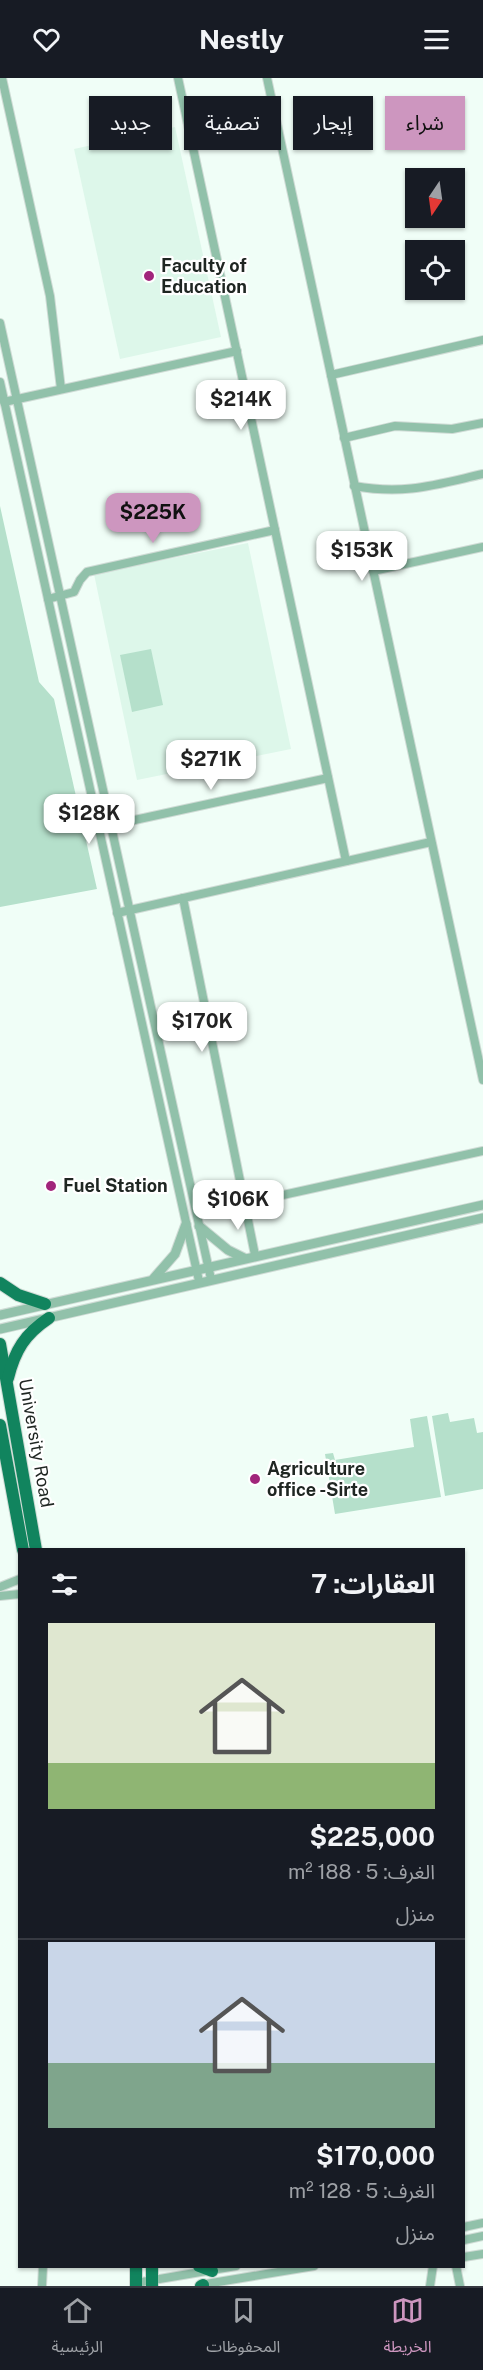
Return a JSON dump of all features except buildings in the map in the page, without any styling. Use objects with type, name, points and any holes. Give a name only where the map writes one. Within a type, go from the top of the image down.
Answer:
[{"type":"highway","points":[[0,1283],[18,1295],[45,1304]]},
{"type":"highway","points":[[7,1382],[14,1356],[24,1338],[49,1318]]},
{"type":"highway","name":"University Road","points":[[0,1344],[36,1548]]},
{"type":"highway","name":"University Road","points":[[0,1425],[23,1548]]},
{"type":"highway","points":[[136,2268],[136,2284]]},
{"type":"highway","points":[[152,2283],[153,2268]]},
{"type":"highway","points":[[204,2268],[212,2271]]},
{"type":"street","points":[[2,78],[50,296],[61,390]]},
{"type":"street","points":[[178,78],[346,861]]},
{"type":"street","points":[[267,78],[483,1080]]},
{"type":"street","points":[[0,322],[211,1279]]},
{"type":"street","points":[[331,375],[483,340]]},
{"type":"street","points":[[4,402],[237,351]]},
{"type":"street","points":[[0,382],[199,1281]]},
{"type":"street","points":[[344,438],[395,426],[452,429],[483,423]]},
{"type":"street","points":[[354,486],[400,491],[483,474]]},
{"type":"street","points":[[48,599],[74,592],[87,572],[275,530]]},
{"type":"street","points":[[373,571],[483,547]]},
{"type":"street","points":[[98,828],[328,778]]},
{"type":"street","points":[[117,913],[431,842]]},
{"type":"street","points":[[183,898],[247,1203],[255,1255]]},
{"type":"street","points":[[247,1203],[483,1151]]},
{"type":"street","points":[[0,1315],[195,1268],[483,1205]]},
{"type":"street","points":[[0,1329],[199,1281],[483,1218]]},
{"type":"street","points":[[153,1279],[175,1254],[186,1224]]},
{"type":"street","points":[[199,1226],[228,1250],[244,1258]]},
{"type":"street","points":[[0,1587],[18,1580]]},
{"type":"street","points":[[0,1596],[18,1594]]},
{"type":"street","points":[[465,2227],[483,2223]]},
{"type":"street","points":[[465,2240],[483,2236]]},
{"type":"street","points":[[465,2257],[483,2254]]},
{"type":"street","points":[[42,2286],[43,2268]]},
{"type":"street","points":[[136,2284],[152,2283],[226,2268]]},
{"type":"street","points":[[200,2286],[303,2268]]},
{"type":"street","points":[[430,2286],[433,2268]]},
{"type":"street","points":[[456,2268],[460,2286]]},
{"type":"shaded area","points":[[175,127],[221,337],[120,359],[74,149],[89,146],[89,150],[172,150],[172,128]]},
{"type":"shaded area","points":[[248,543],[291,749],[137,780],[94,574]]},
{"type":"green space","points":[[0,506],[39,682],[54,699],[97,889],[0,907]]},
{"type":"green space","points":[[151,649],[163,705],[132,712],[120,655]]},
{"type":"green space","points":[[448,1413],[450,1422],[474,1418],[477,1433],[483,1432],[483,1489],[445,1496],[432,1416]]},
{"type":"green space","points":[[427,1416],[441,1497],[335,1514],[325,1454],[333,1453],[335,1460],[414,1447],[410,1419]]},
{"type":"place","name":"Faculty of Education","points":[[149,276]]},
{"type":"place","name":"Fuel Station","points":[[51,1186]]},
{"type":"place","name":"Agriculture office -Sirte","points":[[255,1479]]}]
